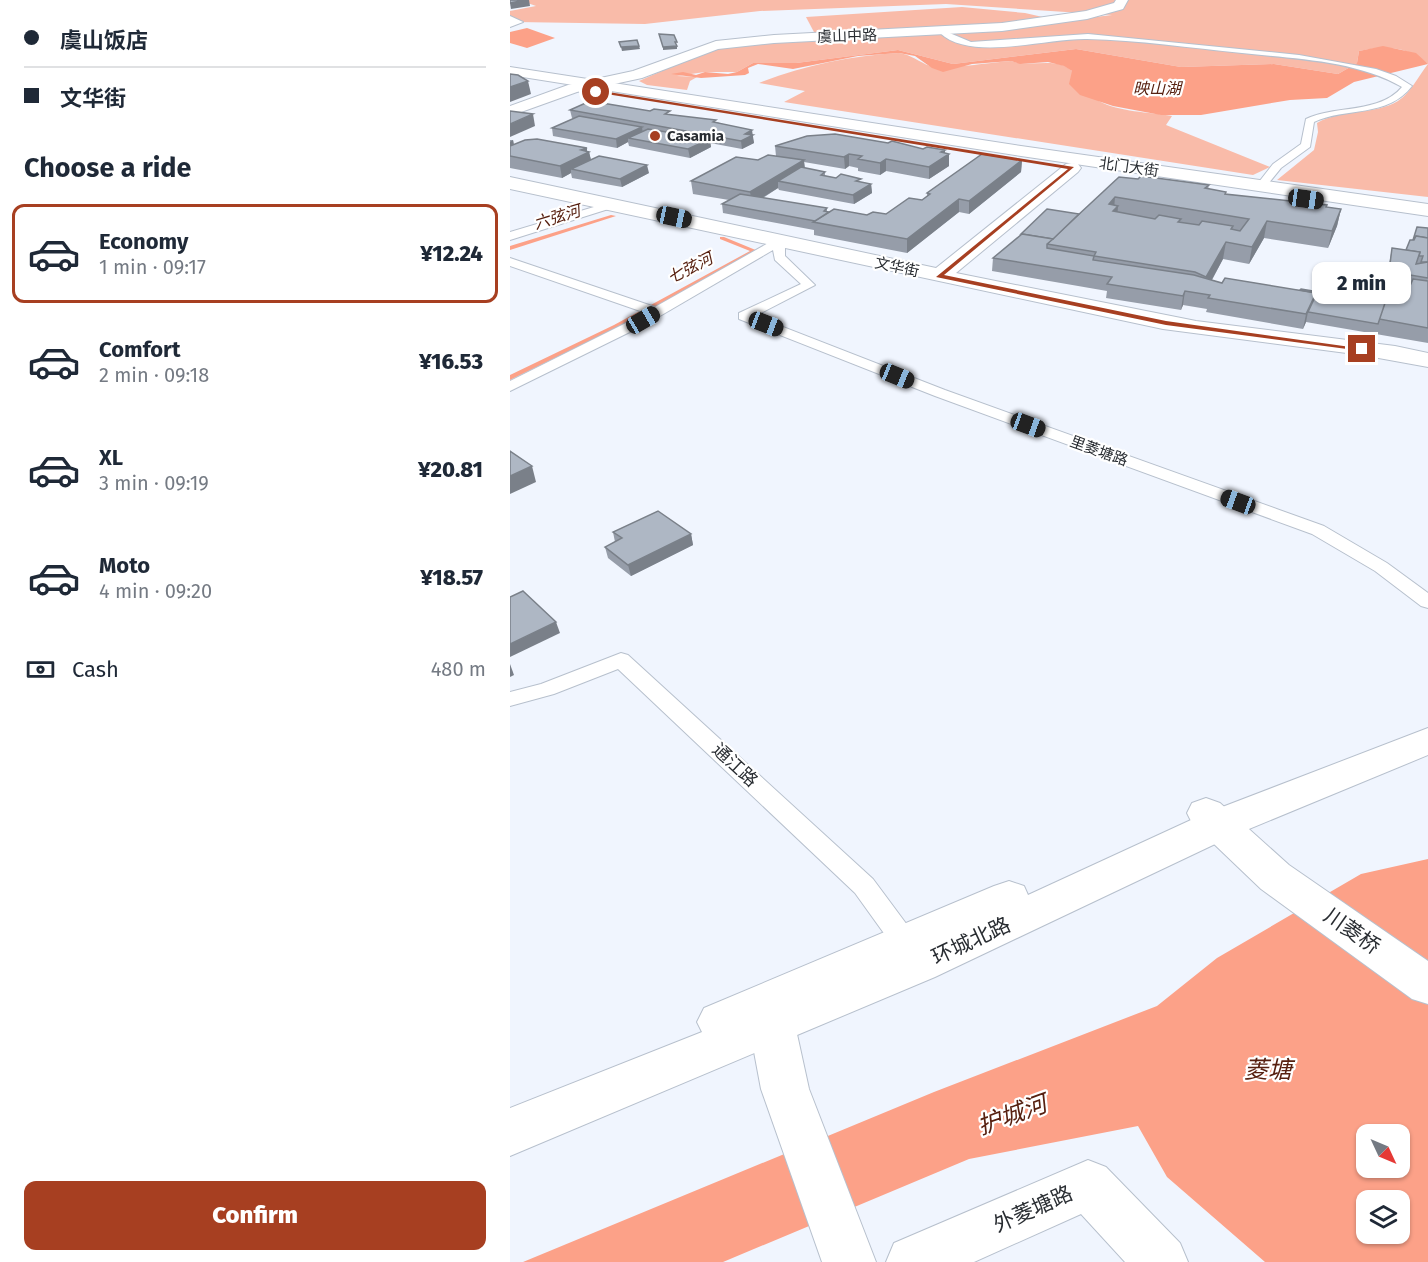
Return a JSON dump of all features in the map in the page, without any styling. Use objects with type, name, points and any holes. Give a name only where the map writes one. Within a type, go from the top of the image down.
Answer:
[{"type":"main road","name":"虞山中路","points":[[580,86],[638,75],[694,52],[737,41],[1021,25],[1113,9],[1119,6],[1122,0]]},
{"type":"main road","name":"北门大街","points":[[510,71],[580,86],[1072,168],[1428,216]]},
{"type":"main road","name":"北门大街","points":[[510,76],[1428,210]]},
{"type":"main road","points":[[510,111],[580,86]]},
{"type":"main road","points":[[939,276],[1072,168]]},
{"type":"main road","name":"文华街","points":[[510,183],[1166,323],[1281,340],[1402,354],[1428,360]]},
{"type":"main road","name":"环城北路","points":[[522,1116],[913,954],[1428,720]]},
{"type":"main road","name":"环城北路","points":[[1212,819],[1428,741]]},
{"type":"main road","name":"川菱桥","points":[[1212,819],[1275,877],[1428,985]]},
{"type":"main road","name":"环城北路","points":[[522,1116],[772,1025],[913,954]]},
{"type":"main road","points":[[772,1025],[785,1089],[849,1262]]},
{"type":"main road","name":"外菱塘路","points":[[913,1262],[1088,1185],[1161,1262]]},
{"type":"lane","points":[[943,31],[951,40],[972,44],[1064,36],[1120,36],[1171,41],[1352,66],[1400,80],[1407,86],[1404,93],[1392,100],[1319,116],[1309,121],[1306,145],[1277,166],[1260,187]]},
{"type":"lane","points":[[510,236],[614,204]]},
{"type":"lane","points":[[510,387],[656,312],[780,242]]},
{"type":"lane","name":"里菱塘路","points":[[780,242],[779,257],[809,285],[744,316],[940,393],[1318,530],[1381,567],[1428,602]]},
{"type":"lane","points":[[510,262],[656,312]]},
{"type":"lane","name":"通江路","points":[[510,699],[547,689],[621,660],[864,886],[913,954]]},
{"type":"shaded area","points":[[519,0],[1428,0],[1428,64],[1404,50],[1395,48],[1359,51],[1357,63],[1338,74],[1274,64],[1181,67],[1076,49],[953,64],[898,50],[796,63],[753,63],[737,72],[705,72],[677,76],[697,77],[690,81],[687,90],[647,85],[639,81],[721,45],[970,32],[1112,15],[946,4],[760,11],[645,24],[516,22],[510,20],[510,11],[536,6]]},
{"type":"shaded area","points":[[962,7],[1025,13],[1047,18],[975,27],[815,34],[806,17]]},
{"type":"shaded area","points":[[899,53],[936,67],[1011,61],[1062,65],[1073,72],[1089,93],[1107,105],[1125,110],[1172,116],[1166,125],[1270,167],[1253,175],[784,102],[805,91],[759,83],[828,62]]},
{"type":"shaded area","points":[[1428,64],[1428,197],[1277,180],[1314,150],[1318,132],[1317,123],[1398,101]]},
{"type":"water","points":[[527,28],[555,38],[527,48],[510,43],[510,32]]},
{"type":"water","name":"映山湖","points":[[1383,46],[1416,53],[1428,64],[1354,82],[1327,98],[1290,100],[1201,115],[1161,115],[1113,106],[1080,95],[1069,84],[1072,71],[1064,66],[1048,62],[1020,64],[1011,61],[972,64],[943,72],[932,68],[915,56],[899,53],[858,56],[793,69],[758,64],[748,68],[749,73],[745,75],[701,78],[671,74],[683,72],[696,75],[705,72],[728,74],[753,63],[796,63],[898,50],[953,64],[1076,49],[1181,67],[1274,64],[1338,74],[1357,63],[1359,51]]},
{"type":"water","name":"菱塘","points":[[1428,859],[1428,1262],[1265,1262],[1167,1177],[1138,1126],[969,1159],[723,1262],[523,1262],[934,1092],[1157,1006],[1217,958],[1361,874]]},
{"type":"building","points":[[659,34],[674,35],[677,46],[663,47]]},
{"type":"building","points":[[637,40],[639,46],[621,47],[619,42]]},
{"type":"building","points":[[510,74],[518,75],[528,81],[510,87]]},
{"type":"building","points":[[590,101],[650,111],[654,109],[670,111],[665,114],[716,120],[713,122],[752,130],[745,134],[753,135],[741,141],[570,110]]},
{"type":"building","points":[[510,111],[533,114],[510,124]]},
{"type":"building","points":[[579,116],[642,127],[616,139],[552,128]]},
{"type":"building","points":[[648,129],[710,139],[688,149],[628,138]]},
{"type":"building","points":[[835,134],[888,143],[892,141],[923,149],[927,147],[945,150],[941,152],[949,154],[929,167],[886,159],[880,163],[858,159],[862,156],[849,154],[844,157],[775,146],[807,136]]},
{"type":"building","points":[[537,139],[587,148],[581,150],[589,152],[560,166],[510,156],[510,146],[525,140]]},
{"type":"building","points":[[982,154],[1022,160],[969,201],[959,199],[907,239],[813,222],[834,209],[867,215],[873,212],[886,214],[909,198],[922,200],[930,194],[927,193]]},
{"type":"building","points":[[768,155],[804,160],[750,192],[691,181],[736,157],[758,160]]},
{"type":"building","points":[[599,156],[647,165],[620,179],[571,169]]},
{"type":"building","points":[[801,167],[825,172],[821,175],[836,178],[841,174],[861,179],[856,181],[871,184],[853,195],[778,181]]},
{"type":"building","points":[[1141,176],[1209,185],[1205,188],[1226,192],[1225,194],[1327,205],[1326,207],[1341,209],[1332,231],[1267,221],[1252,247],[1226,242],[1206,277],[1195,272],[1094,256],[1096,252],[1047,244],[1119,177],[1138,179]],"holes":[[[1115,197],[1249,219],[1240,231],[1231,229],[1233,226],[1202,221],[1199,225],[1178,222],[1181,219],[1159,215],[1155,219],[1113,211],[1118,206],[1109,204]]]},
{"type":"building","points":[[740,194],[827,208],[824,211],[829,212],[815,221],[722,204]]},
{"type":"building","points":[[1047,209],[1079,214],[1053,239],[1021,234]]},
{"type":"building","points":[[1417,227],[1428,228],[1428,238],[1416,236],[1413,240]]},
{"type":"building","points":[[1022,234],[1053,239],[1047,244],[1047,248],[1094,256],[1093,260],[1194,275],[1222,283],[1225,278],[1316,293],[1306,314],[1208,298],[1210,295],[1185,291],[1183,296],[1107,284],[1112,277],[993,258]]},
{"type":"building","points":[[1416,236],[1428,238],[1428,262],[1421,262],[1423,256],[1419,256],[1420,252],[1406,250],[1410,240],[1414,240]]},
{"type":"building","points":[[1392,248],[1420,252],[1416,264],[1428,262],[1428,278],[1398,273],[1400,266],[1390,264]]},
{"type":"building","points":[[1413,279],[1428,281],[1428,328],[1379,319],[1386,299],[1403,302]]},
{"type":"building","points":[[1301,289],[1385,303],[1378,324],[1308,312],[1316,293]]},
{"type":"building","points":[[510,451],[532,466],[510,476]]},
{"type":"building","points":[[658,511],[691,534],[628,565],[605,547],[622,538],[613,532]]},
{"type":"building","points":[[523,591],[556,622],[510,644],[510,597]]},
{"type":"waterway","name":"六弦河","points":[[510,248],[613,216]]},
{"type":"waterway","name":"七弦河","points":[[510,378],[616,326],[755,251],[722,238]]},
{"type":"place","name":"Casamia","points":[[655,136]]},
{"type":"route","points":[[596,92],[1072,168],[939,276],[1166,323],[1362,349]]},
{"type":"water label","name":"护城河","points":[[1012,1115]]}]
